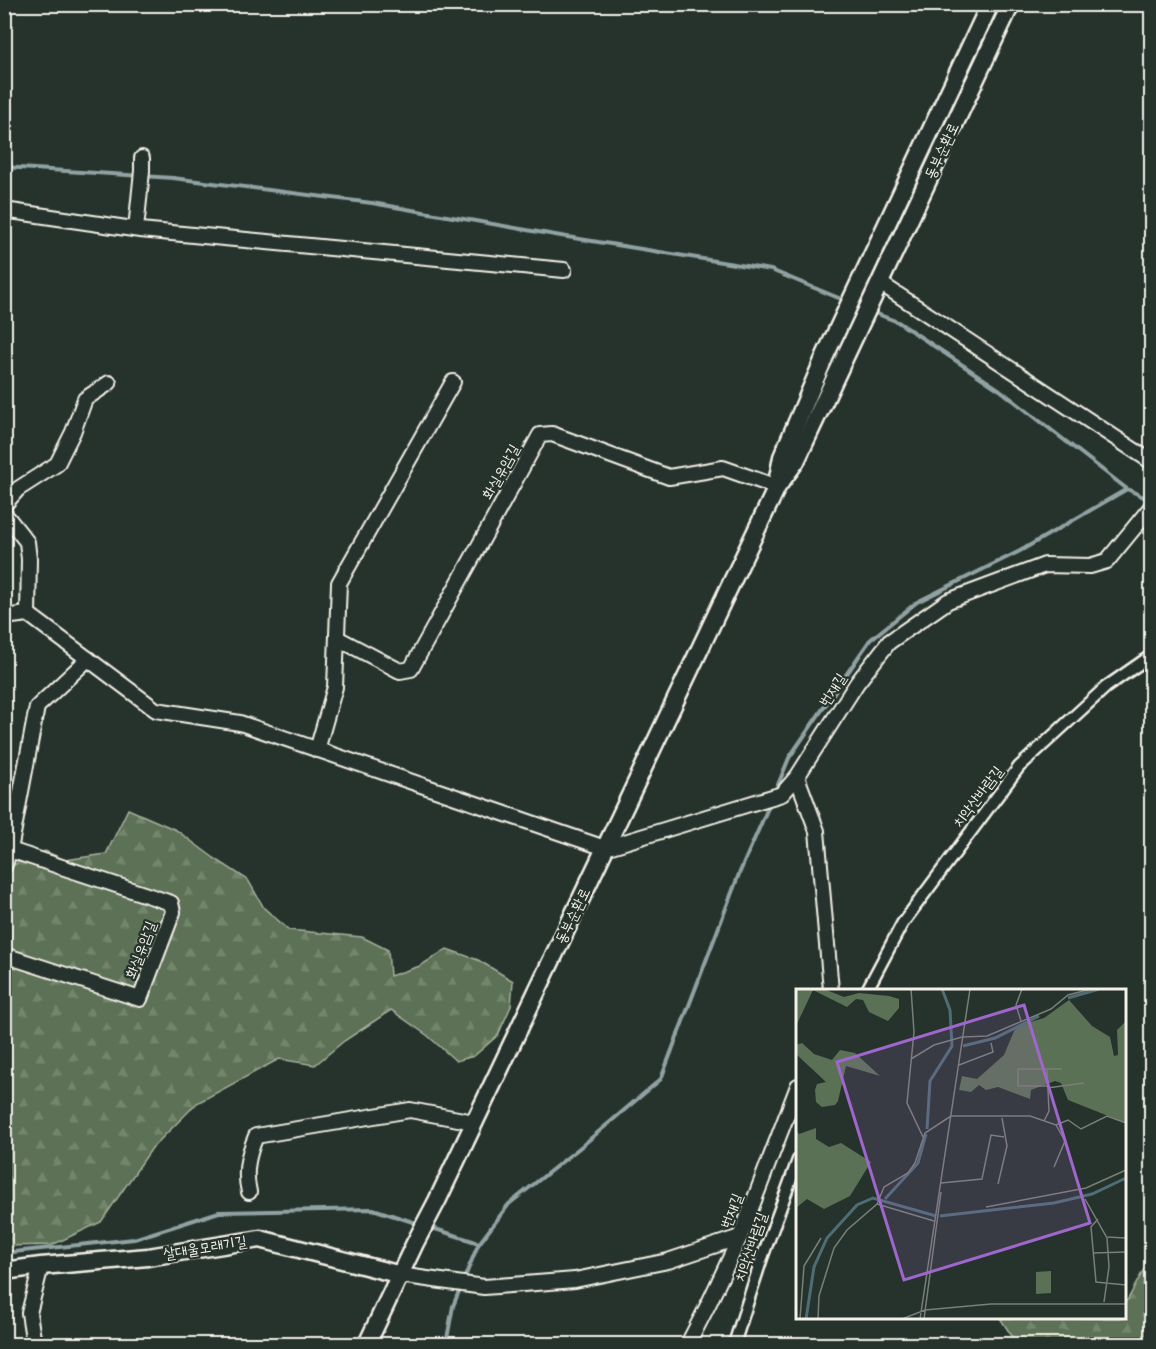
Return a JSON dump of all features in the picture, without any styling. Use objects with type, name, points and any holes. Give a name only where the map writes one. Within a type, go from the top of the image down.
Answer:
[{"type":"street","name":"동부순환로","points":[[777,487],[782,458],[825,356],[990,4]]},
{"type":"street","name":"동부순환로","points":[[368,1344],[404,1275],[415,1243],[777,487],[796,461],[1011,4]]},
{"type":"street","points":[[137,226],[142,164]]},
{"type":"street","points":[[4,210],[564,270]]},
{"type":"street","points":[[860,283],[877,290],[1152,462]]},
{"type":"street","points":[[317,750],[335,687],[339,583],[453,382]]},
{"type":"street","points":[[4,505],[18,489],[57,464],[73,432],[85,399],[109,383]]},
{"type":"street","name":"화실유암길","points":[[337,638],[400,671],[411,669],[540,435],[552,434],[669,477],[723,468],[777,487]]},
{"type":"street","name":"번재길","points":[[605,848],[782,794],[797,777],[857,683],[889,642],[948,601],[1044,565],[1090,566],[1107,561],[1152,506]]},
{"type":"street","points":[[4,513],[27,542],[28,614]]},
{"type":"street","points":[[4,616],[28,614],[156,710],[240,723],[605,848]]},
{"type":"street","name":"치악산바람길","points":[[868,989],[902,924],[1019,767],[1106,687],[1152,655]]},
{"type":"street","points":[[4,867],[37,707],[88,659]]},
{"type":"street","points":[[797,777],[817,831],[831,989]]},
{"type":"street","name":"화실유암길","points":[[4,955],[140,999],[173,912],[171,903],[9,841]]},
{"type":"street","name":"번재길","points":[[688,1344],[740,1237],[796,1091]]},
{"type":"street","points":[[249,1192],[246,1180],[248,1155],[256,1136],[410,1110],[474,1122]]},
{"type":"street","name":"치악산바람길","points":[[734,1344],[796,1165]]},
{"type":"street","points":[[404,1275],[484,1287],[575,1280],[668,1261],[740,1237]]},
{"type":"street","name":"살대울모래기길","points":[[4,1271],[148,1257],[260,1239],[404,1275]]},
{"type":"street","points":[[34,1344],[30,1313],[41,1266]]},
{"type":"green space","points":[[128,809],[176,830],[248,880],[264,908],[289,930],[362,937],[388,950],[390,976],[420,966],[447,949],[478,960],[513,981],[511,1006],[498,1035],[474,1056],[456,1061],[428,1036],[391,1010],[344,1041],[315,1065],[279,1059],[197,1103],[152,1148],[101,1222],[52,1245],[5,1246],[4,869],[45,851],[65,860],[106,854]]},
{"type":"green space","points":[[1151,1256],[1151,1344],[1017,1344],[1001,1319],[1126,1319],[1128,1299]]},
{"type":"waterway","points":[[4,167],[173,178],[372,203],[771,270],[846,301]]},
{"type":"waterway","points":[[872,312],[898,322],[1000,390],[1127,489],[1152,501]]},
{"type":"waterway","points":[[775,792],[789,758],[870,640],[917,602],[1020,551],[1127,489]]},
{"type":"waterway","points":[[446,1344],[453,1306],[478,1245],[509,1204],[661,1079],[739,874],[771,801]]},
{"type":"waterway","points":[[4,1253],[134,1239],[219,1212],[373,1209],[419,1224]]},
{"type":"waterway","points":[[429,1227],[479,1243]]}]
